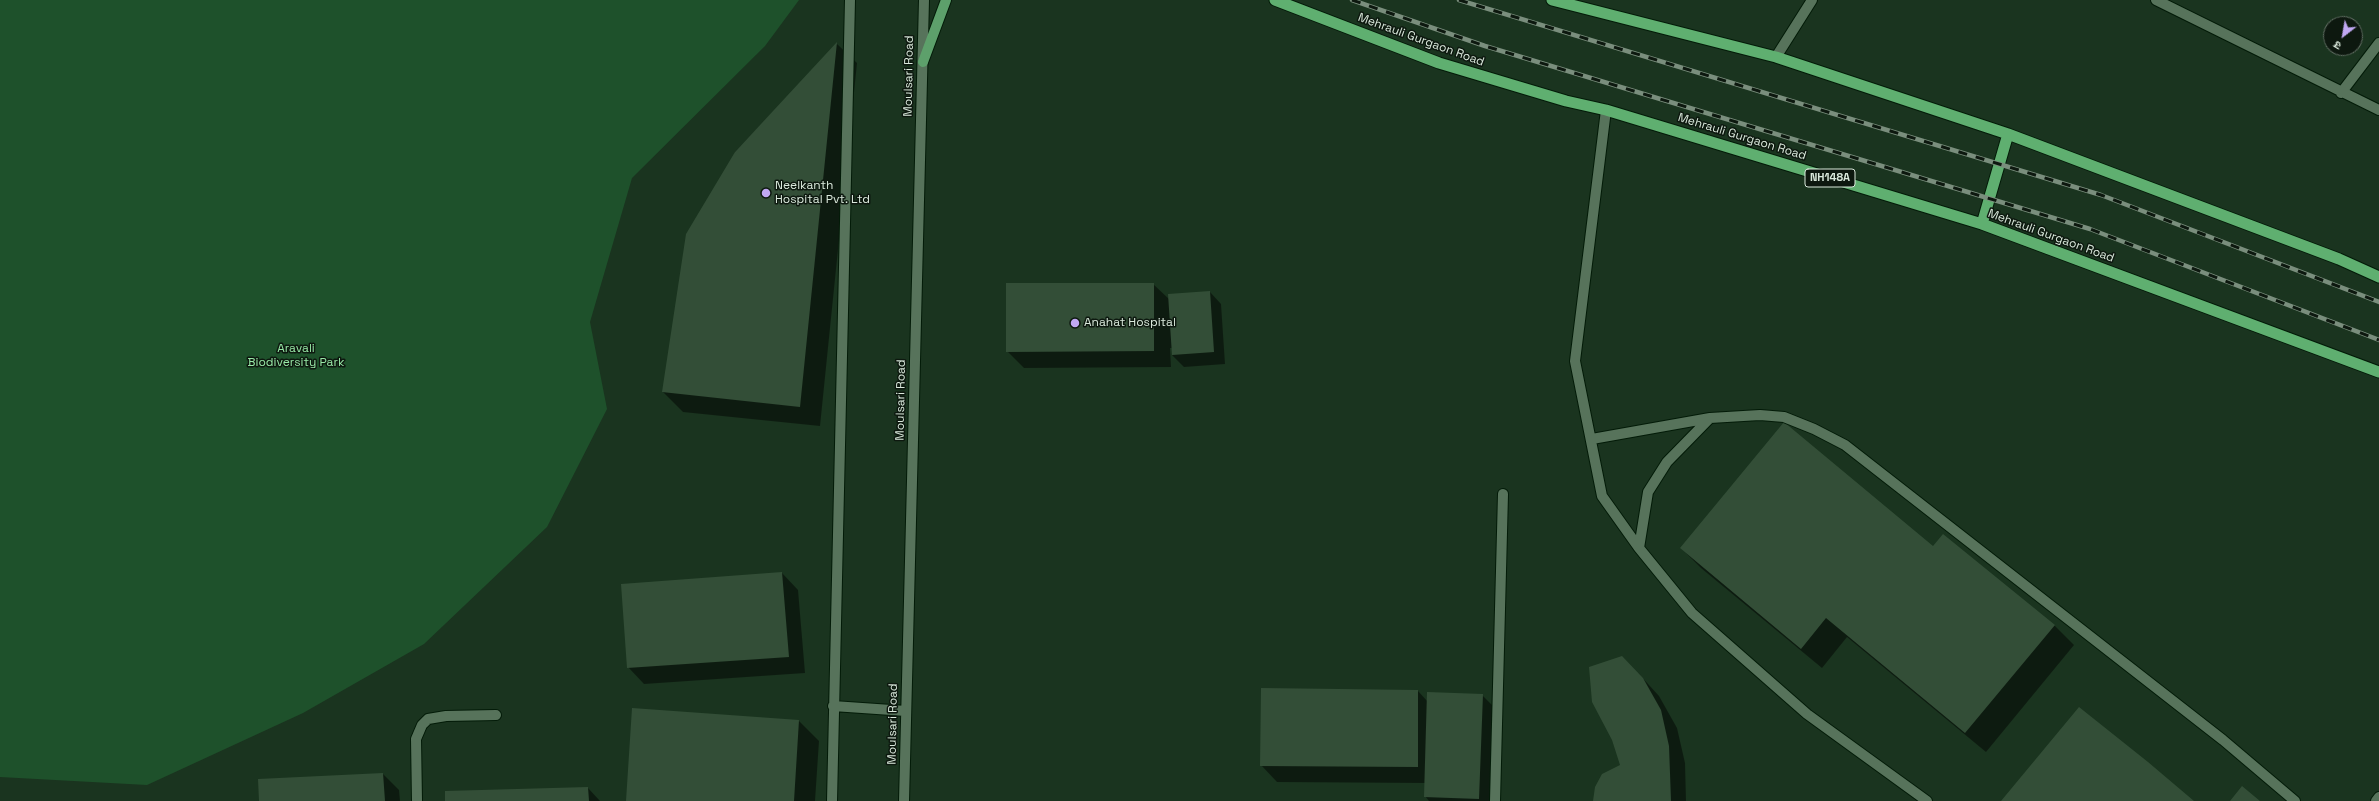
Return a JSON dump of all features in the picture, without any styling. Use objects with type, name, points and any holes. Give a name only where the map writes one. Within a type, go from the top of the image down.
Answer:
[{"type":"highway","name":"Mehrauli Gurgaon Road","points":[[1275,0],[1439,63],[1566,102],[1606,110],[1982,224],[2379,372]]},
{"type":"highway","points":[[1552,0],[1776,57],[2008,134],[2339,260],[2379,277]]},
{"type":"highway","points":[[1982,224],[2008,134]]},
{"type":"main road","points":[[923,62],[946,0]]},
{"type":"street","points":[[832,801],[850,0]]},
{"type":"street","name":"Moulsari Road","points":[[904,801],[924,0]]},
{"type":"street","points":[[1776,57],[1812,0]]},
{"type":"street","points":[[2156,0],[2341,93],[2379,110]]},
{"type":"street","points":[[2341,93],[2379,43]]},
{"type":"street","points":[[1606,110],[1574,362],[1592,439],[1598,482],[1602,496],[1639,548],[1692,613],[1743,660],[1808,714],[1927,801]]},
{"type":"street","points":[[1592,439],[1710,418],[1760,415],[1784,417],[1814,429],[1845,445],[2223,740],[2295,801]]},
{"type":"street","points":[[1639,548],[1648,492],[1667,462],[1710,418]]},
{"type":"street","points":[[1495,801],[1503,494]]},
{"type":"street","points":[[833,706],[906,711]]},
{"type":"street","points":[[417,801],[416,739],[422,725],[428,719],[446,716],[496,715]]},
{"type":"street","points":[[2376,801],[2379,797]]},
{"type":"green space","name":"Aravali Biodiversity Park","points":[[0,0],[799,0],[765,46],[632,178],[590,322],[607,409],[547,527],[424,644],[303,713],[147,785],[0,777]]},
{"type":"building","name":"Neelkanth Hospital Pvt. Ltd","points":[[837,42],[800,407],[662,392],[686,234],[735,152]]},
{"type":"building","points":[[1006,283],[1154,283],[1154,351],[1006,352]]},
{"type":"building","points":[[1210,291],[1214,352],[1172,355],[1168,294]]},
{"type":"building","points":[[1784,422],[1933,546],[1943,534],[2055,625],[1965,733],[1826,618],[1801,649],[1680,548]]},
{"type":"building","points":[[782,572],[789,657],[627,668],[621,584]]},
{"type":"building","points":[[1622,656],[1643,678],[1661,710],[1669,746],[1671,801],[1593,801],[1595,787],[1602,774],[1620,765],[1612,740],[1592,702],[1589,667]]},
{"type":"building","points":[[1261,688],[1418,690],[1418,767],[1260,766]]},
{"type":"building","points":[[1427,692],[1483,694],[1479,799],[1424,797]]},
{"type":"building","points":[[2079,707],[2148,762],[2194,801],[2001,801]]},
{"type":"building","points":[[632,708],[799,720],[794,801],[626,801]]},
{"type":"building","points":[[383,773],[385,801],[259,801],[258,779]]},
{"type":"building","points":[[2242,786],[2260,801],[2230,801]]},
{"type":"building","points":[[588,787],[589,801],[445,801],[445,791]]},
{"type":"railway","points":[[1352,0],[1485,46],[2090,229],[2379,340]]},
{"type":"railway","points":[[1459,0],[2101,195],[2379,302]]},
{"type":"place","name":"Neelkanth Hospital Pvt. Ltd","points":[[766,193]]},
{"type":"place","name":"Anahat Hospital","points":[[1075,323]]}]
